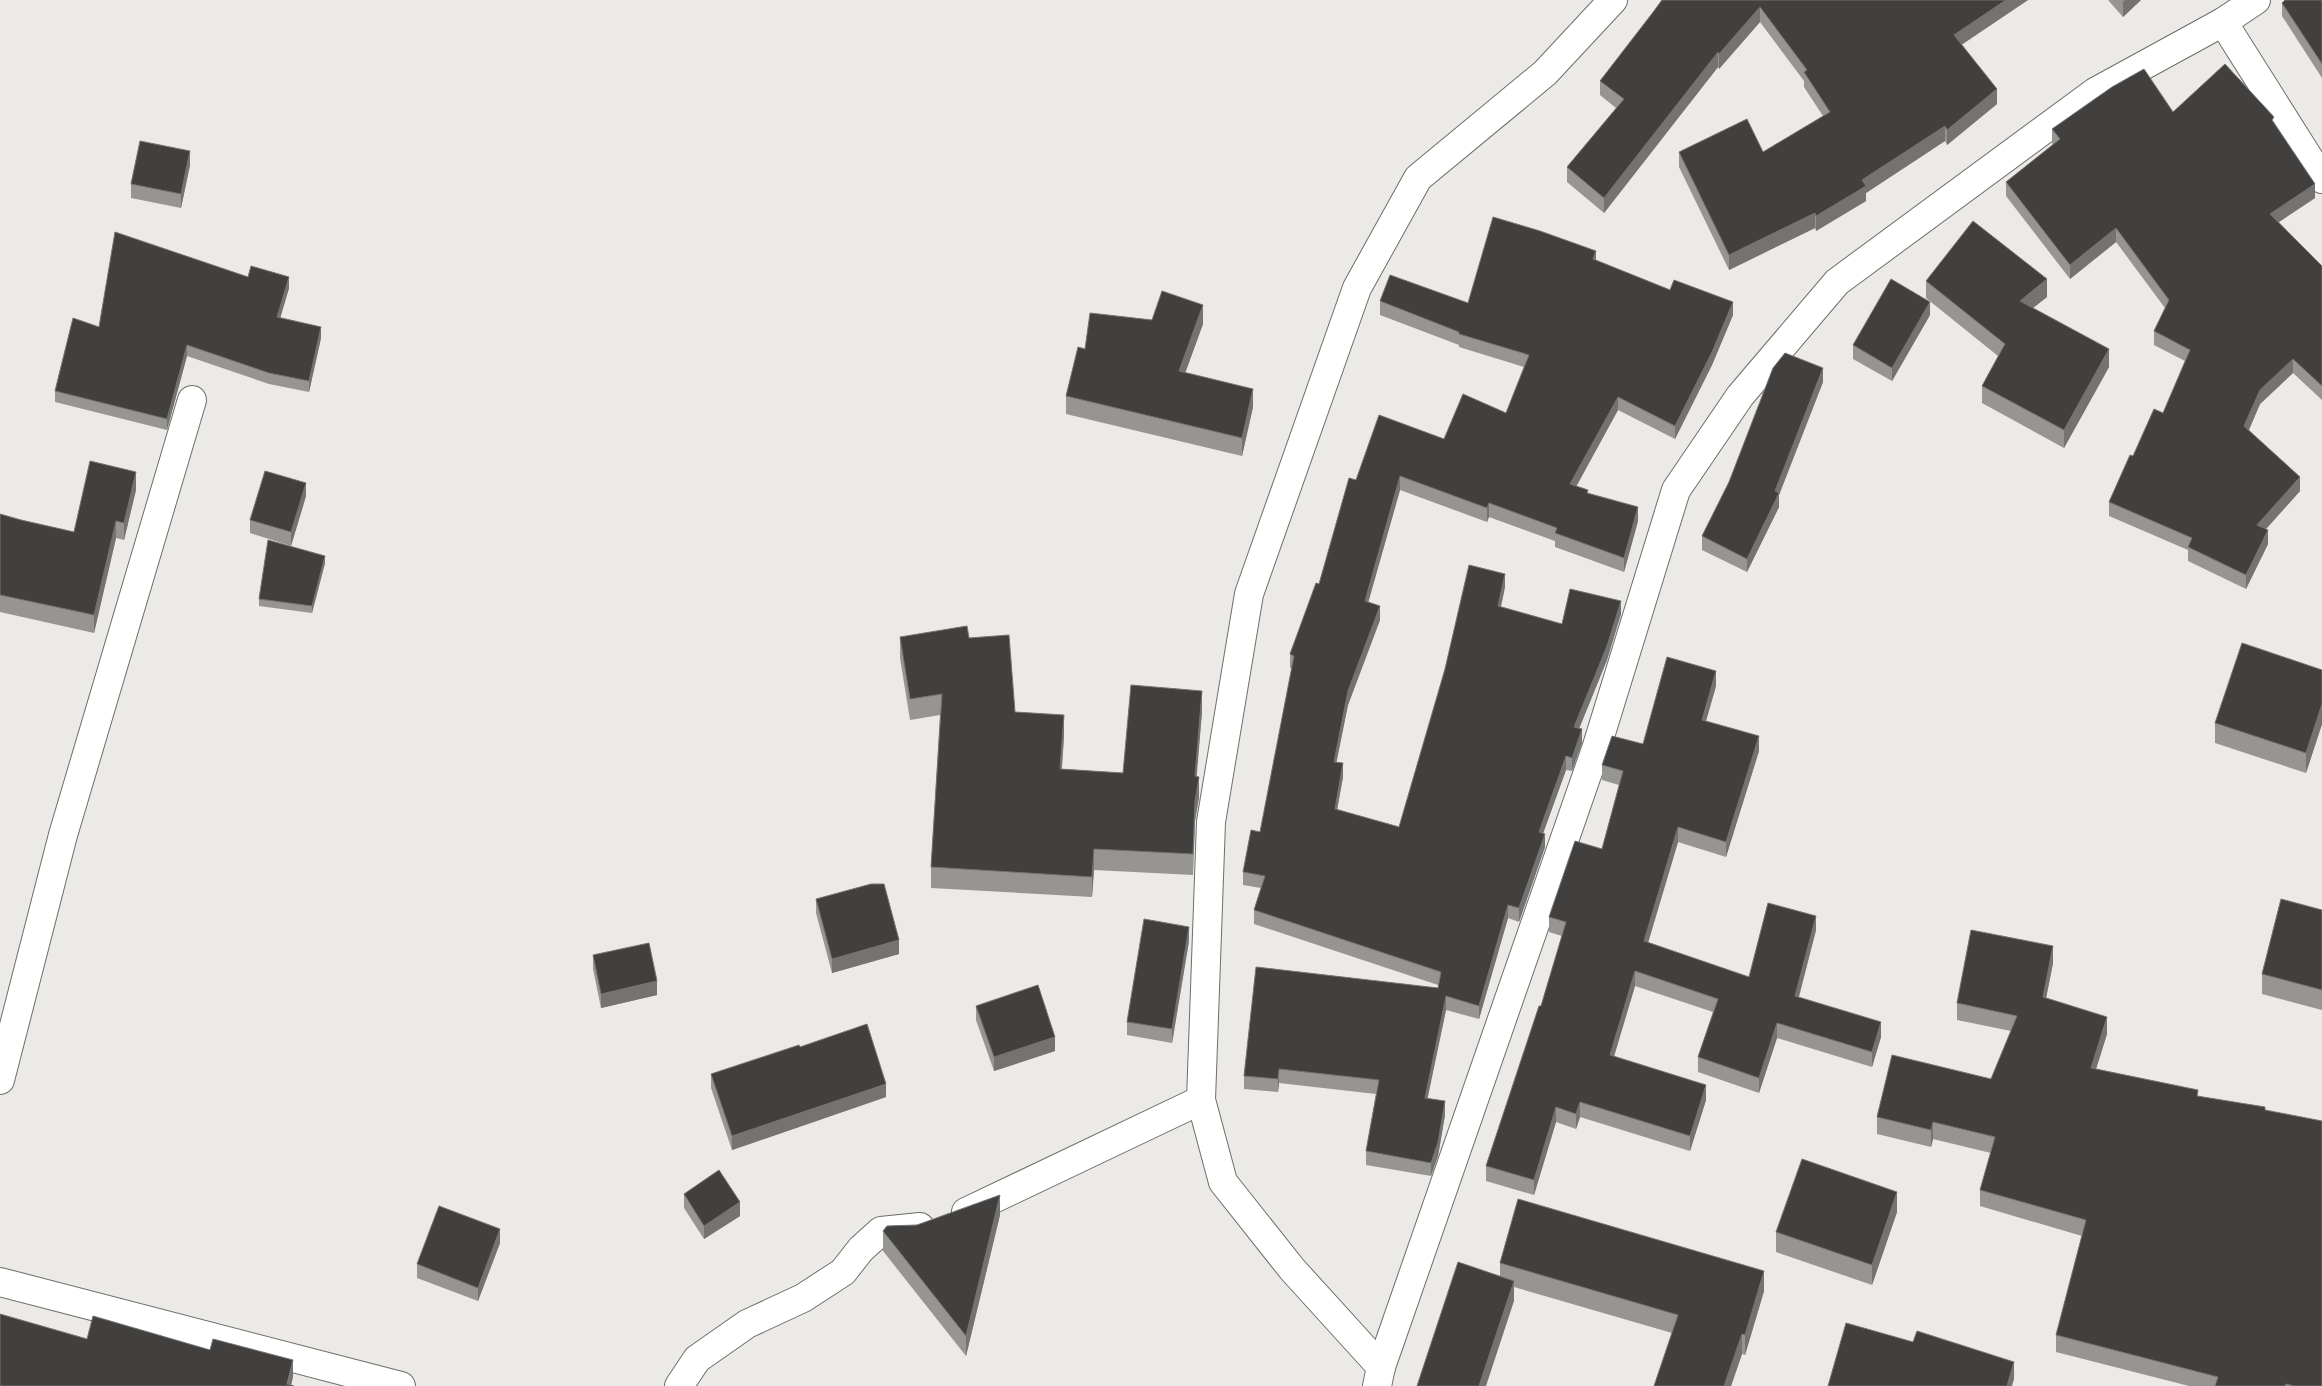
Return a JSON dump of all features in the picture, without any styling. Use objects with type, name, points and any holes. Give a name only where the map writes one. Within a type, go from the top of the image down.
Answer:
[{"type":"street","points":[[1379,1377],[1223,1182],[1201,1100],[1211,822],[1249,594],[1357,288],[1418,178],[1545,73],[1613,0]]},
{"type":"street","points":[[1379,1377],[1598,746],[1676,490],[1740,396],[1838,282],[2095,92],[2223,22],[2256,0]]},
{"type":"street","points":[[2223,22],[2322,179]]},
{"type":"street","points":[[0,1080],[63,835],[192,400]]},
{"type":"street","points":[[679,1386],[698,1359],[747,1324],[803,1298],[843,1272],[861,1249],[881,1231],[912,1230],[980,1207],[1201,1100]]},
{"type":"street","points":[[0,1282],[401,1386]]},
{"type":"building","points":[[1662,0],[2006,0],[1954,35],[1997,89],[1947,130],[1945,126],[1862,180],[1866,186],[1816,216],[1815,213],[1729,255],[1679,152],[1747,119],[1763,152],[1830,112],[1804,72],[1807,70],[1760,7],[1719,54],[1718,52],[1604,198],[1567,167],[1624,99],[1600,81]]},
{"type":"building","points":[[2285,0],[2322,0],[2322,64],[2282,3]]},
{"type":"building","points":[[2225,64],[2274,117],[2272,120],[2315,184],[2270,214],[2322,266],[2322,386],[2293,359],[2260,390],[2244,426],[2300,477],[2257,525],[2268,530],[2246,575],[2188,547],[2192,538],[2109,502],[2130,455],[2133,456],[2154,409],[2163,413],[2190,350],[2154,331],[2169,300],[2116,228],[2070,265],[2006,182],[2060,139],[2052,129],[2112,87],[2144,69],[2173,112]]},
{"type":"building","points":[[140,141],[190,151],[181,194],[131,184]]},
{"type":"building","points":[[1493,217],[1596,251],[1593,259],[1670,290],[1674,280],[1733,302],[1712,352],[1675,426],[1618,397],[1570,484],[1588,490],[1587,493],[1638,507],[1624,558],[1555,533],[1557,528],[1489,503],[1487,508],[1400,476],[1365,601],[1380,606],[1348,691],[1334,762],[1343,763],[1335,809],[1399,827],[1445,669],[1469,565],[1505,574],[1498,606],[1562,624],[1570,589],[1621,601],[1607,646],[1574,727],[1582,729],[1572,758],[1566,756],[1539,832],[1545,834],[1519,908],[1508,905],[1479,1006],[1446,996],[1425,1098],[1445,1101],[1438,1142],[1431,1163],[1366,1151],[1379,1080],[1279,1069],[1278,1079],[1244,1076],[1256,967],[1438,988],[1441,972],[1254,910],[1265,876],[1243,872],[1251,830],[1260,832],[1294,656],[1290,654],[1316,583],[1319,584],[1349,478],[1356,480],[1379,415],[1444,439],[1463,394],[1506,413],[1529,355],[1459,334],[1459,332],[1380,301],[1390,275],[1468,303]]},
{"type":"building","points":[[1973,221],[2047,279],[2020,301],[2109,349],[2064,430],[1982,386],[2005,344],[1926,281]]},
{"type":"building","points":[[115,232],[248,277],[251,266],[289,277],[277,317],[321,327],[309,381],[269,373],[187,345],[167,419],[55,391],[73,318],[99,327]]},
{"type":"building","points":[[1891,279],[1930,302],[1892,368],[1853,345]]},
{"type":"building","points":[[1162,291],[1203,305],[1179,371],[1253,389],[1242,438],[1066,396],[1078,347],[1085,349],[1090,313],[1152,320]]},
{"type":"building","points":[[1785,353],[1823,368],[1775,491],[1779,493],[1747,559],[1702,536],[1729,482],[1773,368]]},
{"type":"building","points":[[90,461],[136,472],[124,523],[116,521],[94,615],[0,595],[0,514],[74,532]]},
{"type":"building","points":[[265,471],[306,483],[291,532],[250,520]]},
{"type":"building","points":[[268,540],[325,556],[312,606],[259,599]]},
{"type":"building","points":[[967,626],[969,638],[1009,635],[1015,712],[1064,715],[1060,769],[1123,773],[1131,685],[1202,691],[1195,776],[1199,777],[1195,801],[1193,854],[1094,849],[1092,877],[931,867],[942,694],[910,699],[900,637]]},
{"type":"building","points":[[2242,643],[2322,670],[2322,704],[2306,753],[2215,723]]},
{"type":"building","points":[[1667,657],[1716,671],[1702,720],[1759,736],[1726,842],[1678,827],[1644,941],[1749,977],[1768,903],[1816,916],[1795,996],[1881,1022],[1872,1052],[1777,1023],[1759,1078],[1698,1057],[1718,999],[1635,971],[1610,1055],[1706,1085],[1690,1136],[1580,1102],[1576,1114],[1556,1107],[1534,1180],[1486,1166],[1539,1006],[1541,1006],[1566,922],[1549,917],[1575,841],[1602,849],[1623,771],[1602,765],[1612,736],[1643,744]]},
{"type":"building","points":[[871,884],[884,884],[899,940],[832,959],[816,899]]},
{"type":"building","points":[[2281,899],[2322,910],[2322,990],[2262,974]]},
{"type":"building","points":[[1144,919],[1189,927],[1172,1029],[1127,1022]]},
{"type":"building","points":[[1971,930],[2053,946],[2043,997],[2107,1017],[2091,1068],[2198,1090],[2197,1096],[2265,1107],[2265,1110],[2322,1121],[2322,1386],[2294,1386],[2286,1384],[2285,1386],[2215,1386],[2218,1377],[2056,1335],[2086,1220],[1980,1190],[1995,1137],[1933,1122],[1931,1130],[1877,1117],[1892,1055],[1991,1079],[2017,1016],[1957,1003]]},
{"type":"building","points":[[649,943],[657,981],[601,994],[593,955]]},
{"type":"building","points":[[1038,985],[1055,1037],[994,1057],[976,1006]]},
{"type":"building","points":[[867,1024],[886,1084],[732,1136],[711,1074]]},
{"type":"building","points":[[1802,1159],[1897,1192],[1872,1265],[1776,1232]]},
{"type":"building","points":[[719,1170],[740,1202],[704,1226],[684,1194]]},
{"type":"building","points":[[1000,1195],[966,1336],[883,1231],[887,1226],[917,1225]]},
{"type":"building","points":[[1518,1199],[1764,1271],[1745,1335],[1742,1334],[1724,1386],[1654,1386],[1678,1315],[1500,1263]]},
{"type":"building","points":[[439,1206],[500,1229],[478,1288],[417,1264]]},
{"type":"building","points":[[1458,1262],[1514,1281],[1479,1386],[1417,1386]]},
{"type":"building","points":[[0,1314],[87,1339],[93,1316],[210,1350],[213,1339],[293,1360],[287,1384],[294,1386],[0,1386]]},
{"type":"building","points":[[1846,1323],[1913,1342],[1917,1331],[2014,1362],[2007,1386],[1828,1386]]}]
